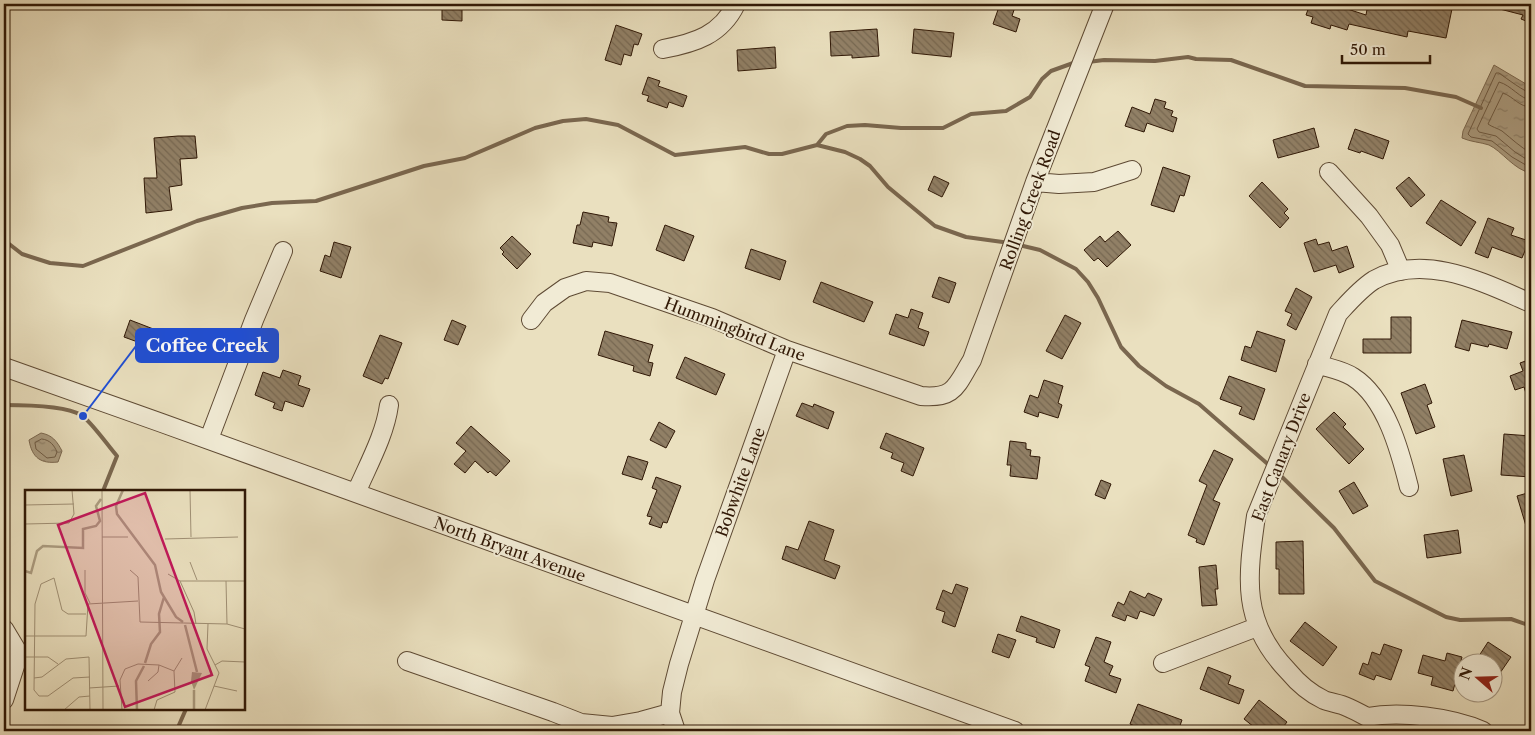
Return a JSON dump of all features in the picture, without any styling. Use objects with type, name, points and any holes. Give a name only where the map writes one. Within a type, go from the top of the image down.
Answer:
[{"type":"street","points":[[663,49],[689,44],[711,34],[731,15],[736,4]]},
{"type":"street","name":"Rolling Creek Road","points":[[950,393],[972,360],[1035,182],[1105,4]]},
{"type":"street","points":[[1035,182],[1059,184],[1094,182],[1132,170]]},
{"type":"street","points":[[1329,172],[1369,216],[1390,245],[1401,271]]},
{"type":"street","points":[[209,439],[254,320],[283,251]]},
{"type":"street","name":"East Canary Drive","points":[[1366,724],[1344,706],[1324,700],[1302,686],[1265,644],[1257,627],[1251,604],[1251,549],[1256,516],[1338,314],[1355,294],[1375,280],[1401,271],[1425,268],[1456,274],[1531,303]]},
{"type":"street","name":"Hummingbird Lane","points":[[531,320],[544,303],[565,288],[586,281],[610,283],[712,318],[787,350],[921,396],[936,397],[950,393]]},
{"type":"street","name":"Bobwhite Lane","points":[[670,713],[672,692],[705,580],[787,350]]},
{"type":"street","points":[[1317,364],[1352,375],[1370,389],[1380,404],[1401,455],[1409,487]]},
{"type":"street","name":"North Bryant Avenue","points":[[4,367],[209,439],[1015,731]]},
{"type":"street","points":[[356,493],[381,434],[388,405]]},
{"type":"street","points":[[1164,663],[1257,627]]},
{"type":"street","points":[[4,629],[19,654],[4,700]]},
{"type":"street","points":[[407,661],[581,723],[612,726],[670,713],[673,727],[676,731]]},
{"type":"street","points":[[1366,724],[1380,715],[1412,714],[1474,727],[1483,731]]},
{"type":"water","points":[[1494,65],[1526,84],[1531,91],[1531,173],[1519,168],[1489,145],[1462,138],[1463,131]]},
{"type":"water","points":[[41,433],[51,437],[60,447],[62,451],[58,462],[42,461],[32,451],[29,440]]},
{"type":"building","points":[[442,4],[462,4],[462,21],[442,20]]},
{"type":"building","points":[[1000,4],[1016,4],[1012,16],[1020,19],[1016,32],[993,24]]},
{"type":"building","points":[[1310,4],[1332,4],[1366,15],[1368,4],[1399,4],[1421,10],[1422,4],[1453,4],[1446,38],[1408,31],[1407,37],[1349,24],[1347,30],[1331,25],[1330,29],[1311,23],[1313,17],[1306,15]]},
{"type":"building","points":[[1493,4],[1531,4],[1531,23],[1521,19],[1523,15],[1492,7]]},
{"type":"building","points":[[616,25],[642,34],[638,45],[634,44],[631,56],[624,54],[621,65],[605,60]]},
{"type":"building","points":[[877,29],[879,56],[852,58],[852,55],[831,56],[830,32]]},
{"type":"building","points":[[914,29],[954,33],[951,57],[912,53]]},
{"type":"building","points":[[775,47],[776,68],[738,71],[737,50]]},
{"type":"building","points":[[648,77],[660,81],[658,86],[687,96],[683,107],[669,102],[667,108],[647,101],[649,96],[642,94]]},
{"type":"building","points":[[1155,99],[1166,102],[1164,108],[1173,111],[1171,116],[1177,118],[1173,132],[1147,123],[1144,132],[1125,126],[1132,107],[1150,114]]},
{"type":"building","points":[[1314,128],[1319,147],[1278,158],[1273,140]]},
{"type":"building","points":[[1355,129],[1389,141],[1383,159],[1361,151],[1360,153],[1348,149]]},
{"type":"building","points":[[195,136],[197,158],[180,159],[182,185],[169,187],[172,210],[146,213],[144,178],[157,178],[154,138]]},
{"type":"building","points":[[1163,167],[1190,176],[1184,196],[1180,195],[1174,212],[1151,205]]},
{"type":"building","points":[[934,176],[949,183],[942,197],[928,190]]},
{"type":"building","points":[[1409,177],[1425,195],[1411,207],[1396,188]]},
{"type":"building","points":[[1262,182],[1288,209],[1284,213],[1289,218],[1280,228],[1249,196]]},
{"type":"building","points":[[1441,200],[1476,222],[1461,246],[1426,223]]},
{"type":"building","points":[[583,212],[609,217],[608,222],[617,223],[612,246],[593,242],[592,247],[573,243],[577,225],[580,225]]},
{"type":"building","points":[[1488,218],[1514,228],[1511,235],[1529,241],[1522,258],[1492,247],[1488,258],[1475,253]]},
{"type":"building","points":[[665,225],[694,236],[684,261],[656,250]]},
{"type":"building","points":[[1118,231],[1131,245],[1107,267],[1098,258],[1094,261],[1084,250],[1100,236],[1105,242]]},
{"type":"building","points":[[512,236],[531,254],[517,269],[502,254],[504,252],[500,248]]},
{"type":"building","points":[[1316,239],[1318,245],[1329,242],[1332,251],[1347,246],[1354,267],[1339,273],[1336,265],[1314,272],[1304,243]]},
{"type":"building","points":[[334,242],[351,247],[341,278],[320,271],[325,255],[330,257]]},
{"type":"building","points":[[751,249],[786,261],[780,280],[745,268]]},
{"type":"building","points":[[939,277],[956,283],[949,303],[932,297]]},
{"type":"building","points":[[821,282],[873,302],[864,322],[813,302]]},
{"type":"building","points":[[1296,288],[1312,297],[1296,330],[1287,325],[1292,314],[1285,311]]},
{"type":"building","points":[[911,309],[923,313],[918,328],[929,332],[924,346],[889,334],[896,314],[908,318]]},
{"type":"building","points":[[1065,315],[1081,323],[1062,359],[1046,351]]},
{"type":"building","points":[[1391,317],[1411,317],[1411,353],[1363,353],[1363,339],[1391,339]]},
{"type":"building","points":[[130,320],[182,340],[176,356],[124,337]]},
{"type":"building","points":[[452,320],[466,326],[458,345],[444,340]]},
{"type":"building","points":[[1462,320],[1512,332],[1507,349],[1489,344],[1488,347],[1471,343],[1469,351],[1455,347]]},
{"type":"building","points":[[605,331],[653,345],[648,362],[653,363],[650,376],[633,371],[634,366],[598,355]]},
{"type":"building","points":[[1257,331],[1285,340],[1276,372],[1241,360],[1245,346],[1251,348]]},
{"type":"building","points":[[380,335],[402,343],[388,379],[385,378],[382,384],[363,376]]},
{"type":"building","points":[[685,357],[725,374],[716,395],[676,378]]},
{"type":"building","points":[[1531,359],[1531,403],[1529,403],[1524,387],[1515,390],[1510,376],[1523,371],[1520,363]]},
{"type":"building","points":[[283,370],[301,376],[298,385],[310,389],[303,407],[285,401],[282,411],[273,408],[275,403],[255,395],[263,372],[280,378]]},
{"type":"building","points":[[1229,376],[1265,389],[1254,420],[1239,414],[1242,407],[1220,399]]},
{"type":"building","points":[[1044,380],[1063,386],[1058,403],[1062,405],[1058,418],[1039,412],[1038,417],[1024,412],[1030,395],[1038,398]]},
{"type":"building","points":[[1425,384],[1432,403],[1427,405],[1435,427],[1416,434],[1401,393]]},
{"type":"building","points":[[802,403],[813,407],[814,404],[834,412],[828,429],[796,416]]},
{"type":"building","points":[[1334,412],[1346,424],[1343,427],[1364,449],[1349,464],[1316,429]]},
{"type":"building","points":[[659,422],[675,431],[666,448],[650,440]]},
{"type":"building","points":[[471,426],[510,461],[496,476],[490,471],[488,473],[475,461],[465,473],[454,464],[466,451],[456,443]]},
{"type":"building","points":[[886,433],[924,448],[913,476],[901,471],[904,463],[891,458],[893,453],[880,448]]},
{"type":"building","points":[[1504,434],[1531,436],[1531,477],[1501,475]]},
{"type":"building","points":[[1010,441],[1026,443],[1026,449],[1031,450],[1030,456],[1040,457],[1037,479],[1010,476],[1011,465],[1007,465]]},
{"type":"building","points":[[1214,450],[1233,459],[1213,500],[1220,503],[1204,545],[1196,542],[1197,539],[1188,535],[1207,485],[1199,481]]},
{"type":"building","points":[[1464,455],[1472,491],[1451,496],[1443,459]]},
{"type":"building","points":[[628,456],[648,462],[642,480],[622,474]]},
{"type":"building","points":[[656,477],[681,486],[667,523],[663,522],[661,528],[649,524],[652,517],[647,516],[657,490],[652,488]]},
{"type":"building","points":[[1101,480],[1111,484],[1105,499],[1095,495]]},
{"type":"building","points":[[1354,482],[1368,506],[1353,514],[1339,491]]},
{"type":"building","points":[[1531,492],[1531,536],[1529,536],[1517,496]]},
{"type":"building","points":[[809,521],[834,530],[824,560],[840,566],[835,579],[782,559],[786,546],[798,550]]},
{"type":"building","points":[[1458,530],[1461,553],[1427,558],[1424,535]]},
{"type":"building","points":[[1303,541],[1304,594],[1279,594],[1279,569],[1276,569],[1276,542]]},
{"type":"building","points":[[1216,565],[1218,589],[1215,589],[1217,605],[1202,606],[1199,567]]},
{"type":"building","points":[[956,584],[968,588],[955,627],[942,622],[945,612],[936,609],[943,590],[952,594]]},
{"type":"building","points":[[1130,591],[1145,598],[1148,593],[1162,599],[1154,616],[1140,611],[1137,619],[1127,615],[1125,621],[1112,616],[1118,602],[1124,605]]},
{"type":"building","points":[[1021,616],[1060,630],[1054,648],[1036,642],[1037,638],[1016,631]]},
{"type":"building","points":[[1305,622],[1337,647],[1323,666],[1290,641]]},
{"type":"building","points":[[998,634],[1016,640],[1009,658],[992,652]]},
{"type":"building","points":[[1096,637],[1111,642],[1104,662],[1113,666],[1109,675],[1121,679],[1116,693],[1085,681],[1090,667],[1085,665]]},
{"type":"building","points":[[1488,642],[1511,657],[1502,670],[1502,652],[1482,652]]},
{"type":"building","points":[[1384,644],[1402,650],[1391,680],[1376,675],[1374,680],[1359,674],[1363,663],[1368,665],[1372,652],[1380,655]]},
{"type":"building","points":[[1447,653],[1452,654],[1452,691],[1431,685],[1433,677],[1418,673],[1423,655],[1445,661]]},
{"type":"building","points":[[1208,667],[1231,676],[1228,684],[1244,690],[1239,704],[1200,689]]},
{"type":"building","points":[[1259,700],[1287,722],[1280,731],[1259,731],[1244,719]]},
{"type":"building","points":[[1138,704],[1182,720],[1178,731],[1140,731],[1141,729],[1130,724]]},
{"type":"waterway","points":[[1088,62],[1104,60],[1155,61],[1188,57],[1231,60],[1305,86],[1405,88],[1456,97],[1481,108]]},
{"type":"waterway","points":[[817,145],[826,134],[847,126],[943,128],[971,114],[1006,111],[1030,97],[1042,79],[1051,71],[1076,62]]},
{"type":"waterway","points":[[4,240],[22,254],[50,263],[83,266],[197,221],[242,208],[272,203],[316,201],[424,166],[465,158],[535,128],[563,121],[586,119],[618,125],[675,155],[745,147],[769,154],[782,154],[817,145],[845,152],[870,166],[888,187],[935,226],[966,237],[1010,243]]},
{"type":"waterway","points":[[1019,245],[1040,250],[1076,269],[1088,282],[1098,298],[1121,347],[1139,366],[1166,386],[1199,404],[1270,466]]},
{"type":"waterway","points":[[4,405],[55,408],[74,412],[85,418],[117,456],[103,490]]},
{"type":"waterway","points":[[1279,474],[1334,528],[1375,581],[1446,617],[1460,620],[1511,619],[1531,626]]},
{"type":"waterway","points":[[180,731],[179,725],[186,710]]},
{"type":"place","name":"Coffee Creek","points":[[83,416]]}]
